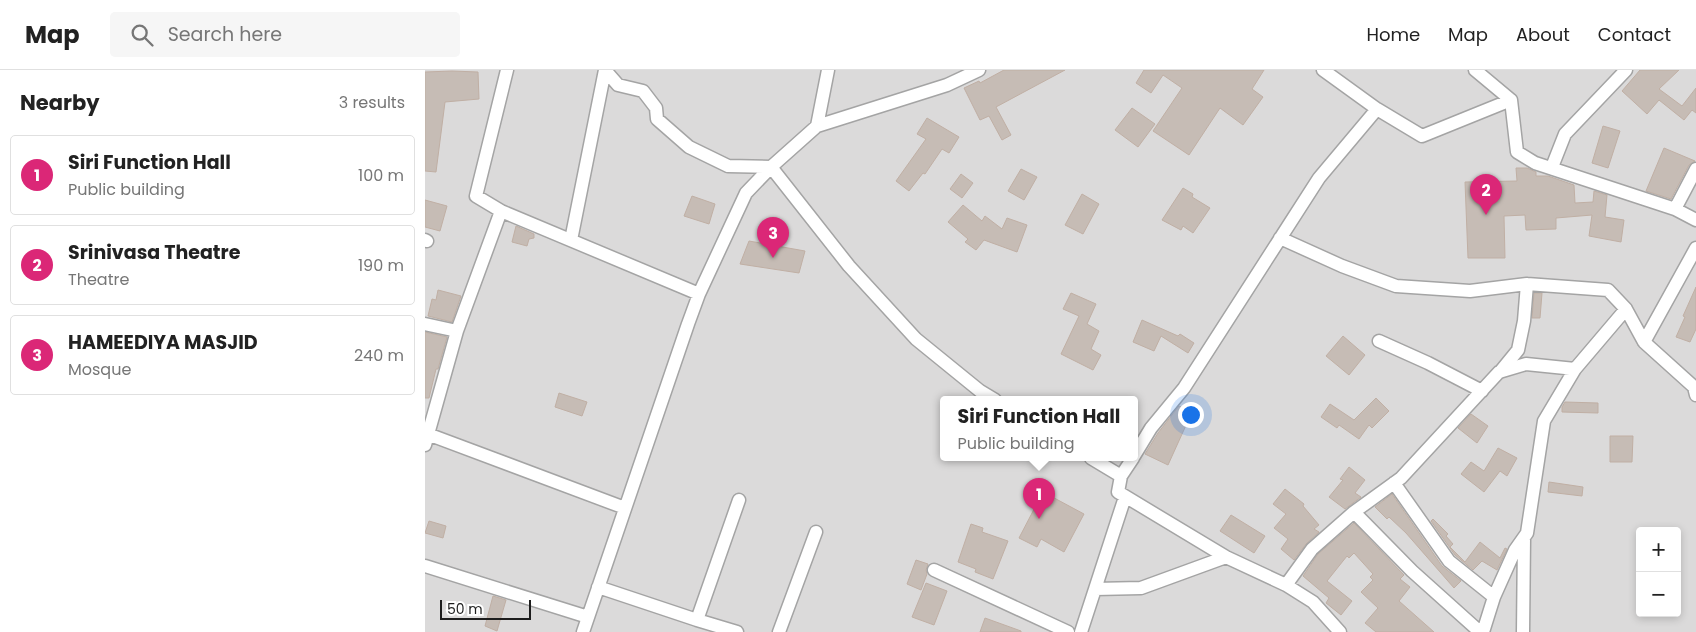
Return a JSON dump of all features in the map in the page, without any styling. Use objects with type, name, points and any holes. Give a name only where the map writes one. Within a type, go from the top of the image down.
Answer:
[{"type":"street","points":[[507,70],[476,196],[501,211],[699,294]]},
{"type":"street","points":[[571,240],[605,70],[618,85],[643,91],[656,108],[657,119],[689,147],[728,166],[771,166]]},
{"type":"street","points":[[817,126],[827,70]]},
{"type":"street","points":[[583,632],[699,294],[746,193],[771,166],[817,126],[947,85],[966,73],[979,70]]},
{"type":"street","points":[[1323,70],[1377,109],[1422,136],[1511,100]]},
{"type":"street","points":[[1475,70],[1511,100],[1517,152],[1535,163],[1552,167],[1675,209],[1696,220]]},
{"type":"street","points":[[1552,167],[1565,134],[1626,70]]},
{"type":"street","points":[[1138,449],[1151,428],[1184,388],[1319,178],[1377,109]]},
{"type":"street","points":[[771,166],[849,266],[916,339],[988,396]]},
{"type":"street","points":[[1675,209],[1696,169]]},
{"type":"street","points":[[501,211],[457,331],[426,437],[625,508]]},
{"type":"street","points":[[1280,238],[1342,266],[1396,286],[1469,291],[1527,284],[1608,290],[1627,309],[1645,342],[1696,389]]},
{"type":"street","points":[[1645,342],[1696,248]]},
{"type":"street","points":[[1286,585],[1312,549],[1353,512],[1395,483],[1518,350],[1524,321],[1527,284]]},
{"type":"street","points":[[1353,512],[1412,570],[1481,632],[1515,550],[1527,533],[1544,421],[1575,368],[1627,309]]},
{"type":"street","points":[[425,324],[457,331]]},
{"type":"street","points":[[1379,341],[1428,363],[1482,391]]},
{"type":"street","points":[[1499,372],[1526,364],[1575,368]]},
{"type":"street","points":[[1096,461],[1121,476]]},
{"type":"street","points":[[1130,461],[1121,476],[1118,492],[1225,557],[1286,585],[1313,602],[1340,632]]},
{"type":"street","points":[[1395,483],[1449,561],[1495,597]]},
{"type":"street","points":[[1081,632],[1125,497]]},
{"type":"street","points":[[697,620],[739,500]]},
{"type":"street","points":[[779,632],[816,532]]},
{"type":"street","points":[[1523,632],[1524,538]]},
{"type":"street","points":[[1095,589],[1141,588],[1225,557]]},
{"type":"street","points":[[425,566],[588,617]]},
{"type":"street","points":[[934,570],[1068,632]]},
{"type":"street","points":[[598,587],[737,632]]},
{"type":"shaded area","points":[[425,70],[1696,70],[1696,632],[425,632]]},
{"type":"building","points":[[1004,70],[1065,70],[996,107],[1011,135],[1002,140],[989,116],[980,120],[964,88],[979,81],[980,83]]},
{"type":"building","points":[[1144,70],[1264,70],[1252,89],[1263,97],[1243,125],[1220,108],[1189,155],[1153,131],[1182,88],[1163,75],[1151,93],[1136,83]]},
{"type":"building","points":[[1640,70],[1679,70],[1659,89],[1682,106],[1696,88],[1696,113],[1692,110],[1684,120],[1659,100],[1647,114],[1622,91]]},
{"type":"building","points":[[425,72],[478,72],[479,99],[445,102],[436,172],[425,171]]},
{"type":"building","points":[[1132,108],[1155,124],[1138,147],[1115,130]]},
{"type":"building","points":[[927,118],[959,137],[949,153],[942,149],[925,174],[923,173],[909,191],[896,181],[926,139],[917,134]]},
{"type":"building","points":[[1603,126],[1620,131],[1608,168],[1592,163]]},
{"type":"building","points":[[1664,148],[1695,161],[1689,165],[1671,199],[1646,191]]},
{"type":"building","points":[[1516,168],[1527,168],[1536,172],[1536,176],[1548,176],[1574,185],[1575,203],[1593,202],[1594,191],[1607,195],[1605,217],[1624,220],[1621,242],[1589,236],[1592,215],[1556,218],[1556,229],[1526,230],[1525,215],[1504,216],[1505,258],[1468,258],[1465,182],[1517,181]]},
{"type":"building","points":[[1021,169],[1037,177],[1024,200],[1008,191]]},
{"type":"building","points":[[961,174],[973,183],[962,198],[950,189]]},
{"type":"building","points":[[1183,188],[1193,194],[1192,197],[1210,208],[1193,233],[1183,226],[1181,230],[1162,220]]},
{"type":"building","points":[[1082,194],[1099,204],[1083,234],[1065,225]]},
{"type":"building","points":[[692,196],[715,204],[709,224],[684,216]]},
{"type":"building","points":[[425,200],[447,206],[440,231],[425,227]]},
{"type":"building","points":[[963,205],[982,221],[985,216],[1002,229],[1007,218],[1027,225],[1017,252],[984,240],[976,250],[965,242],[968,239],[948,222]]},
{"type":"building","points":[[516,226],[534,234],[534,238],[529,239],[527,246],[512,242]]},
{"type":"building","points":[[749,241],[805,251],[799,273],[740,264]]},
{"type":"building","points":[[1696,287],[1696,329],[1690,342],[1676,337]]},
{"type":"building","points":[[438,290],[461,296],[452,322],[428,316],[432,299],[436,300]]},
{"type":"building","points":[[1071,293],[1096,304],[1087,324],[1099,331],[1091,349],[1101,355],[1093,370],[1061,354],[1079,316],[1063,309]]},
{"type":"building","points":[[1534,293],[1542,293],[1540,318],[1532,318]]},
{"type":"building","points":[[1142,320],[1178,336],[1180,334],[1194,343],[1188,353],[1161,336],[1154,351],[1133,342]]},
{"type":"building","points":[[425,332],[447,337],[429,398],[425,398]]},
{"type":"building","points":[[1343,336],[1365,355],[1349,375],[1326,356]]},
{"type":"building","points":[[559,393],[587,402],[582,416],[555,407]]},
{"type":"building","points":[[1376,398],[1389,411],[1372,428],[1369,425],[1359,439],[1339,425],[1337,428],[1321,417],[1330,404],[1354,420]]},
{"type":"building","points":[[1565,402],[1598,403],[1598,413],[1562,412]]},
{"type":"building","points":[[1179,406],[1192,412],[1168,465],[1145,454],[1158,433]]},
{"type":"building","points":[[1471,414],[1488,426],[1477,443],[1458,428]]},
{"type":"building","points":[[1610,436],[1633,436],[1632,462],[1610,462]]},
{"type":"building","points":[[1498,448],[1517,458],[1507,476],[1500,471],[1484,492],[1461,474],[1471,462],[1484,471]]},
{"type":"building","points":[[1349,467],[1365,480],[1355,493],[1361,497],[1345,509],[1329,497],[1343,480],[1340,479]]},
{"type":"building","points":[[1549,482],[1583,487],[1582,496],[1548,492]]},
{"type":"building","points":[[1285,489],[1304,504],[1303,506],[1319,525],[1314,529],[1319,532],[1306,544],[1294,560],[1281,549],[1288,539],[1274,528],[1286,514],[1273,504]]},
{"type":"building","points":[[1043,492],[1084,514],[1064,552],[1041,539],[1037,547],[1019,538]]},
{"type":"building","points":[[1392,494],[1442,566],[1461,581],[1454,588],[1406,533],[1375,507]]},
{"type":"building","points":[[1231,515],[1265,536],[1254,553],[1220,531]]},
{"type":"building","points":[[1433,519],[1448,534],[1446,536],[1453,544],[1450,547],[1465,562],[1480,542],[1500,558],[1505,548],[1507,549],[1497,570],[1482,561],[1473,570],[1455,555],[1431,521]]},
{"type":"building","points":[[429,521],[446,526],[443,538],[425,533]]},
{"type":"building","points":[[1354,523],[1404,575],[1400,579],[1410,587],[1399,601],[1434,632],[1376,632],[1365,623],[1378,608],[1361,592],[1373,580],[1370,577],[1373,574],[1354,553],[1349,558],[1347,556],[1327,581],[1352,601],[1341,615],[1326,603],[1329,598],[1303,576],[1318,554]]},
{"type":"building","points":[[971,524],[983,528],[982,532],[1008,541],[993,579],[975,572],[976,569],[958,562]]},
{"type":"building","points":[[916,560],[928,564],[927,574],[921,590],[907,584]]},
{"type":"building","points":[[926,583],[947,591],[934,625],[912,617]]},
{"type":"building","points":[[493,596],[506,600],[497,631],[485,626]]},
{"type":"building","points":[[985,618],[1021,631],[1021,632],[980,632]]},
{"type":"place","name":"Srinivasa Theatre","points":[[1486,215]]},
{"type":"place","name":"HAMEEDIYA MASJID","points":[[773,258]]},
{"type":"place","name":"Siri Function Hall","points":[[1039,519]]}]
